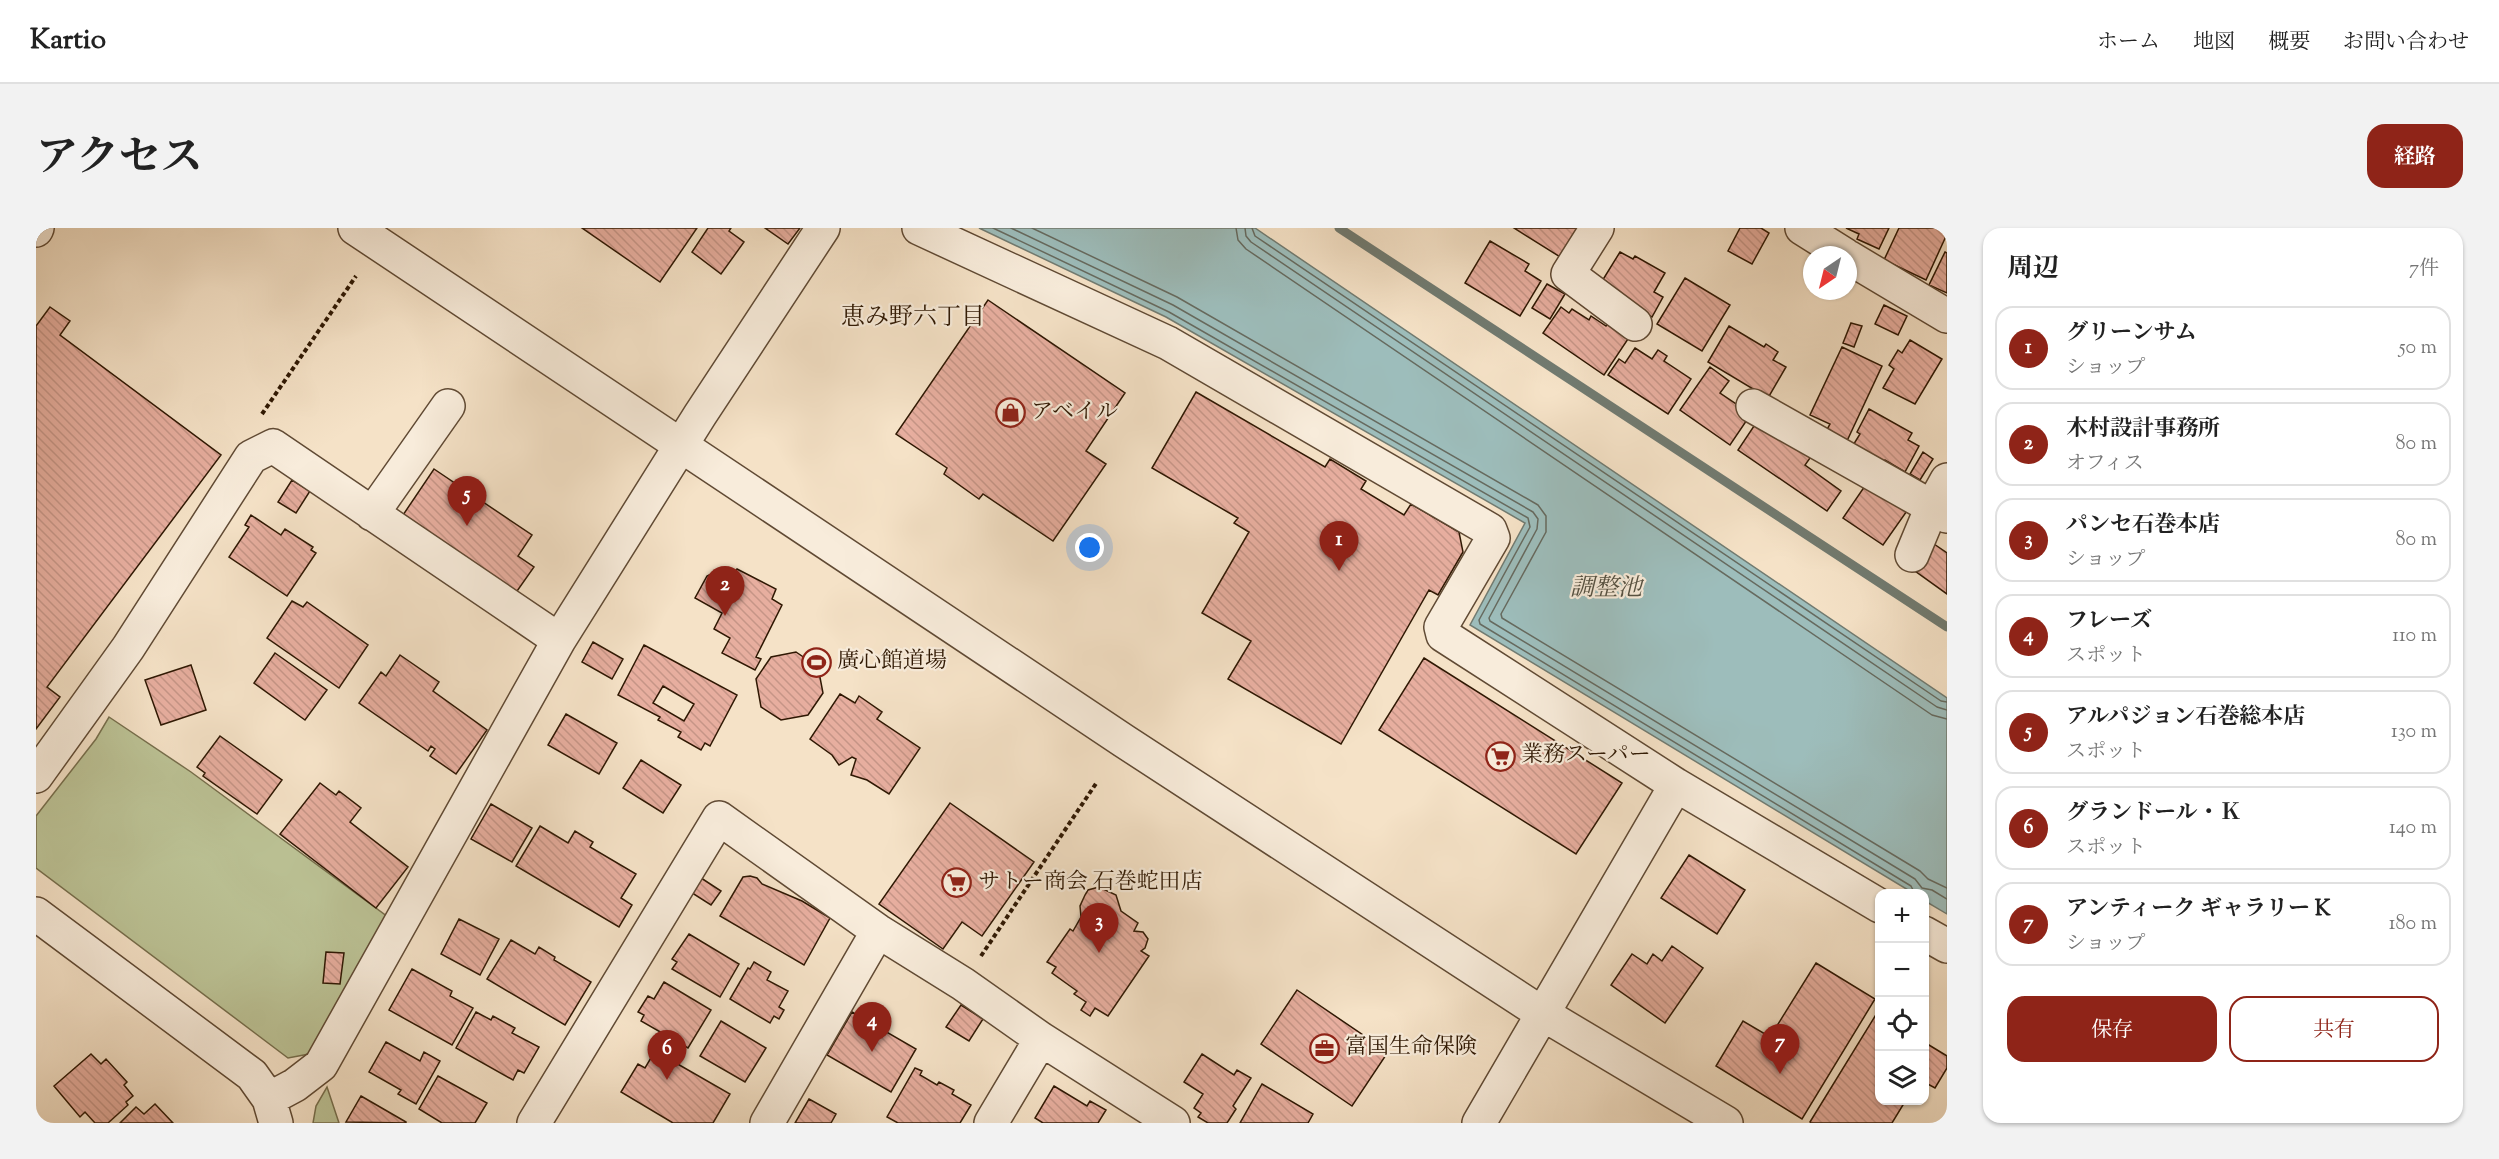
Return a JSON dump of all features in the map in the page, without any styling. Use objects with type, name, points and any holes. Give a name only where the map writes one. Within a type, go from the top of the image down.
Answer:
[{"type":"street","points":[[355,228],[1124,741],[1543,1014],[1726,1123]]},
{"type":"street","points":[[36,914],[252,1075],[272,1111],[295,1085],[321,1065],[559,640],[700,414],[823,228]]},
{"type":"street","points":[[919,228],[1168,343],[1490,530],[1493,538],[1441,627],[1443,635],[1676,785],[1875,903]]},
{"type":"street","points":[[1597,228],[1568,274],[1635,324]]},
{"type":"street","points":[[1802,228],[1831,246]]},
{"type":"street","points":[[1857,262],[1947,316]]},
{"type":"street","points":[[372,514],[448,406]]},
{"type":"street","points":[[1753,406],[1942,501],[1912,555]]},
{"type":"street","points":[[36,776],[128,648],[251,457],[273,446],[559,640]]},
{"type":"street","points":[[1479,1123],[1676,785]]},
{"type":"street","points":[[534,1123],[719,818],[878,931],[963,984],[1041,1039],[1173,1123]]},
{"type":"street","points":[[767,1123],[878,931]]},
{"type":"street","points":[[1929,936],[1947,946]]},
{"type":"street","points":[[991,1123],[1041,1039]]},
{"type":"path","points":[[261,416],[356,276]]},
{"type":"path","points":[[963,984],[1097,782]]},
{"type":"green space","points":[[109,717],[191,772],[388,917],[309,1054],[288,1058],[36,868],[36,816],[96,739]]},
{"type":"green space","points":[[327,1087],[339,1123],[313,1123],[316,1106]]},
{"type":"water","name":"調整池","points":[[979,228],[1255,228],[1947,698],[1947,914],[1929,903],[1929,889],[1906,889],[1470,625],[1525,523],[1166,317]]},
{"type":"building","points":[[582,228],[697,228],[660,282]]},
{"type":"building","points":[[708,228],[731,228],[729,231],[744,242],[721,274],[692,252]]},
{"type":"building","points":[[765,228],[800,228],[788,244]]},
{"type":"building","points":[[1514,228],[1578,228],[1565,260]]},
{"type":"building","points":[[1740,228],[1761,228],[1769,233],[1752,264],[1728,251]]},
{"type":"building","points":[[1846,228],[1889,228],[1879,249],[1857,239],[1859,234]]},
{"type":"building","points":[[1899,228],[1947,228],[1947,234],[1926,280],[1884,260]]},
{"type":"building","points":[[1490,241],[1529,264],[1525,271],[1541,281],[1520,316],[1465,283]]},
{"type":"building","points":[[1620,252],[1633,259],[1635,256],[1665,273],[1654,292],[1663,297],[1652,317],[1599,286]]},
{"type":"building","points":[[1945,252],[1947,253],[1947,293],[1929,285]]},
{"type":"building","points":[[1685,278],[1730,305],[1702,351],[1657,324]]},
{"type":"building","points":[[1547,284],[1565,294],[1550,319],[1532,308]]},
{"type":"building","name":"アベイル","points":[[988,300],[1125,393],[1086,451],[1106,464],[1053,541],[983,494],[979,499],[944,474],[947,468],[896,434]]},
{"type":"building","points":[[1884,305],[1907,316],[1898,335],[1875,324]]},
{"type":"building","points":[[50,307],[70,321],[60,335],[221,455],[47,687],[60,697],[36,729],[36,326]]},
{"type":"building","points":[[1561,307],[1569,313],[1572,309],[1589,320],[1591,316],[1606,326],[1611,319],[1632,333],[1604,375],[1543,333]]},
{"type":"building","points":[[1851,323],[1862,326],[1854,347],[1843,343]]},
{"type":"building","points":[[1729,326],[1764,347],[1766,344],[1778,352],[1773,360],[1786,367],[1768,398],[1708,362]]},
{"type":"building","points":[[1910,340],[1942,359],[1915,404],[1883,388],[1894,369],[1889,365],[1898,350],[1902,353]]},
{"type":"building","points":[[1842,347],[1882,366],[1846,443],[1825,433],[1830,424],[1810,415]]},
{"type":"building","points":[[1635,348],[1652,359],[1658,350],[1667,356],[1664,361],[1691,379],[1668,414],[1608,375],[1619,359],[1625,363]]},
{"type":"building","points":[[1710,367],[1729,381],[1720,393],[1751,414],[1730,445],[1680,410]]},
{"type":"building","points":[[1196,392],[1325,467],[1330,459],[1366,481],[1361,489],[1404,515],[1411,504],[1459,532],[1463,552],[1438,595],[1429,590],[1341,744],[1228,679],[1251,641],[1202,613],[1249,532],[1234,523],[1238,518],[1152,468]]},
{"type":"building","points":[[1869,409],[1912,433],[1908,440],[1919,446],[1905,472],[1885,460],[1883,464],[1852,447],[1860,434],[1857,432]]},
{"type":"building","points":[[1762,414],[1815,451],[1805,465],[1841,491],[1827,511],[1738,450]]},
{"type":"building","points":[[1923,452],[1933,459],[1920,480],[1910,474]]},
{"type":"building","points":[[434,469],[532,535],[518,556],[534,567],[515,594],[401,518]]},
{"type":"building","points":[[292,480],[310,491],[296,513],[278,502]]},
{"type":"building","points":[[1869,480],[1909,508],[1883,545],[1843,518]]},
{"type":"building","points":[[251,515],[281,535],[285,529],[313,547],[311,550],[316,553],[287,596],[229,557],[249,527],[245,525]]},
{"type":"building","points":[[1934,544],[1947,553],[1947,594],[1915,571]]},
{"type":"building","points":[[737,569],[776,589],[772,599],[782,605],[756,657],[761,659],[755,670],[722,653],[730,638],[714,629],[722,613],[695,598],[707,576],[719,570],[732,577]]},
{"type":"building","points":[[292,601],[303,607],[307,602],[368,645],[339,688],[267,638]]},
{"type":"building","points":[[593,642],[623,659],[612,679],[582,662]]},
{"type":"building","points":[[644,645],[737,695],[710,746],[705,743],[701,750],[678,737],[681,732],[658,720],[660,717],[618,695]],"holes":[[[663,686],[694,704],[684,721],[653,703]]]},
{"type":"building","name":"廣心館道場","points":[[796,652],[818,667],[823,693],[808,715],[781,720],[761,707],[756,679],[771,657]]},
{"type":"building","points":[[275,653],[327,690],[305,720],[254,683]]},
{"type":"building","points":[[400,655],[439,682],[433,691],[487,730],[456,774],[430,756],[435,749],[431,746],[428,751],[359,703],[381,672],[386,676]]},
{"type":"building","name":"業務スーパー","points":[[1424,658],[1622,783],[1576,854],[1379,730]]},
{"type":"building","points":[[191,665],[206,710],[161,725],[145,680]]},
{"type":"building","points":[[840,694],[855,703],[859,696],[882,712],[877,719],[920,748],[889,794],[867,780],[851,775],[856,759],[852,757],[839,765],[832,755],[810,739]]},
{"type":"building","points":[[566,714],[617,743],[599,774],[548,745]]},
{"type":"building","points":[[220,736],[282,780],[257,814],[203,776],[205,773],[197,767]]},
{"type":"building","points":[[641,760],[681,785],[663,813],[623,788]]},
{"type":"building","points":[[320,783],[336,795],[339,791],[361,808],[350,822],[408,867],[376,908],[280,834]]},
{"type":"building","name":"サトー商会 石巻蛇田店","points":[[950,803],[1034,862],[982,936],[962,922],[943,949],[879,904]]},
{"type":"building","points":[[491,804],[532,828],[512,862],[471,839]]},
{"type":"building","points":[[540,826],[568,843],[575,831],[593,842],[590,847],[636,874],[621,898],[632,905],[619,927],[516,866]]},
{"type":"building","points":[[1689,855],[1745,890],[1717,934],[1661,898]]},
{"type":"building","points":[[698,876],[721,891],[711,905],[689,891]]},
{"type":"building","points":[[743,877],[757,878],[762,884],[802,901],[830,918],[804,965],[720,916]]},
{"type":"building","points":[[1099,887],[1116,895],[1121,911],[1138,923],[1134,931],[1143,932],[1148,939],[1145,948],[1141,951],[1149,956],[1108,1016],[1095,1008],[1090,1016],[1081,1010],[1086,1002],[1074,994],[1077,991],[1052,973],[1056,967],[1047,962],[1070,929],[1073,931],[1081,917],[1080,906],[1088,890]]},
{"type":"building","points":[[459,919],[499,939],[480,975],[441,954]]},
{"type":"building","points":[[689,934],[739,964],[720,997],[672,969],[677,962],[672,959]]},
{"type":"building","points":[[511,940],[535,954],[539,947],[555,957],[554,960],[591,982],[565,1025],[487,979]]},
{"type":"building","points":[[1672,946],[1703,968],[1665,1023],[1611,985],[1632,954],[1647,964],[1653,954],[1662,961]]},
{"type":"building","points":[[326,952],[344,953],[340,984],[323,983]]},
{"type":"building","points":[[754,962],[771,972],[767,980],[788,991],[779,1007],[784,1010],[779,1019],[774,1016],[770,1023],[730,999]]},
{"type":"building","points":[[1816,963],[1875,999],[1802,1119],[1716,1066],[1743,1021],[1770,1037]]},
{"type":"building","points":[[412,969],[452,991],[450,996],[473,1008],[452,1045],[389,1010]]},
{"type":"building","points":[[664,982],[711,1010],[688,1048],[641,1021],[644,1015],[638,1012],[648,996],[654,999]]},
{"type":"building","name":"富国生命保険","points":[[1297,990],[1388,1052],[1352,1106],[1261,1044]]},
{"type":"building","points":[[961,1005],[983,1019],[969,1041],[946,1027]]},
{"type":"building","points":[[476,1012],[491,1020],[493,1016],[515,1028],[512,1033],[539,1047],[524,1073],[518,1070],[513,1080],[456,1048]]},
{"type":"building","points":[[852,1012],[916,1049],[891,1092],[827,1055]]},
{"type":"building","points":[[1875,1016],[1875,1105],[1903,1105],[1892,1123],[1810,1122]]},
{"type":"building","points":[[721,1021],[766,1048],[745,1082],[700,1056]]},
{"type":"building","points":[[386,1042],[420,1061],[424,1052],[440,1061],[416,1104],[398,1094],[401,1090],[369,1072]]},
{"type":"building","points":[[1929,1045],[1947,1056],[1947,1068],[1935,1088],[1929,1085]]},
{"type":"building","points":[[655,1051],[730,1094],[713,1123],[673,1123],[621,1092],[638,1064],[645,1068]]},
{"type":"building","points":[[91,1054],[101,1064],[106,1059],[127,1082],[124,1085],[133,1096],[126,1102],[128,1105],[108,1123],[95,1123],[85,1112],[80,1117],[54,1086]]},
{"type":"building","points":[[1202,1054],[1234,1075],[1237,1070],[1251,1078],[1233,1106],[1236,1109],[1227,1123],[1208,1123],[1198,1117],[1201,1113],[1194,1108],[1203,1094],[1184,1082]]},
{"type":"building","points":[[915,1068],[922,1071],[920,1075],[937,1085],[939,1082],[954,1090],[952,1094],[971,1105],[960,1123],[898,1123],[887,1117]]},
{"type":"building","points":[[438,1076],[487,1103],[475,1123],[442,1123],[419,1109]]},
{"type":"building","points":[[1262,1084],[1313,1114],[1308,1123],[1240,1123]]},
{"type":"building","points":[[1054,1086],[1087,1106],[1090,1101],[1106,1110],[1098,1123],[1043,1123],[1035,1118]]},
{"type":"building","points":[[361,1096],[406,1122],[406,1123],[346,1122]]},
{"type":"building","points":[[809,1099],[836,1114],[831,1123],[795,1123]]},
{"type":"building","points":[[155,1104],[173,1123],[120,1123],[136,1107],[144,1114]]},
{"type":"waterway","points":[[1339,228],[1947,627]]},
{"type":"place","name":"アベイル","points":[[1010,413]]},
{"type":"place","name":"アルパジョン石巻総本店","points":[[467,526]]},
{"type":"place","name":"グリーンサム","points":[[1339,571]]},
{"type":"place","name":"木村設計事務所","points":[[725,616]]},
{"type":"place","name":"廣心館道場","points":[[816,662]]},
{"type":"place","name":"業務スーパー","points":[[1500,756]]},
{"type":"place","name":"サトー商会 石巻蛇田店","points":[[957,883]]},
{"type":"place","name":"パンセ石巻本店","points":[[1099,953]]},
{"type":"place","name":"富国生命保険","points":[[1324,1048]]},
{"type":"place","name":"フレーズ","points":[[872,1052]]},
{"type":"place","name":"アンティーク ギャラリー K","points":[[1780,1074]]},
{"type":"place","name":"グランドール・Ｋ","points":[[667,1080]]},
{"type":"district","name":"恵み野六丁目","points":[[913,318]]}]
